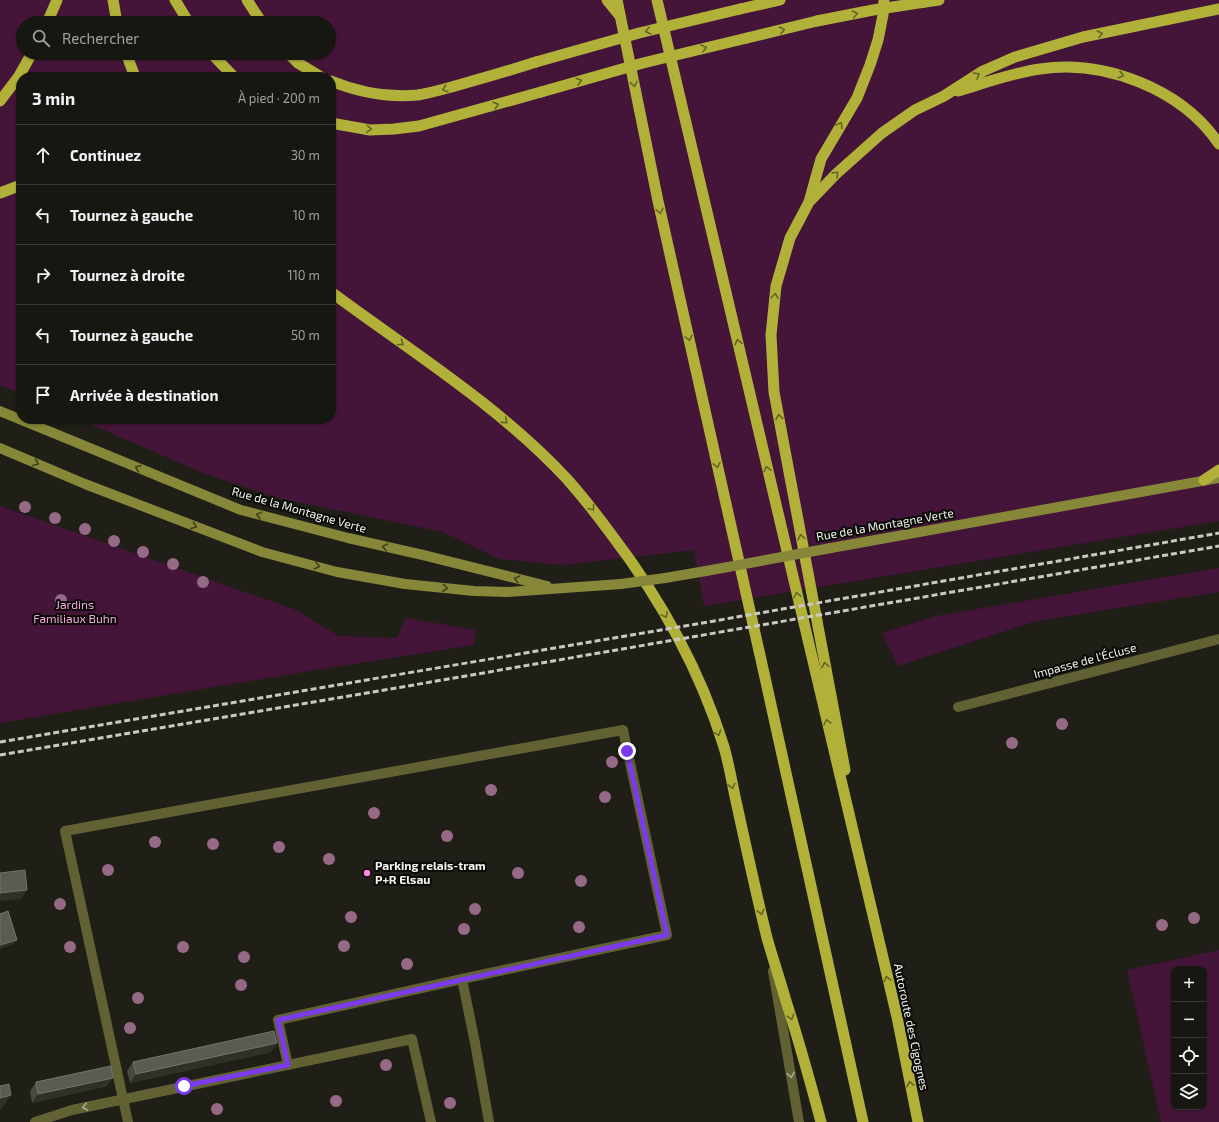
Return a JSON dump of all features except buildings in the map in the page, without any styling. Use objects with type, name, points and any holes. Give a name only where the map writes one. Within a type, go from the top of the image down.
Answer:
[{"type":"highway","points":[[50,16],[57,0]]},
{"type":"highway","points":[[112,0],[115,16]]},
{"type":"highway","points":[[175,0],[185,16]]},
{"type":"highway","points":[[247,0],[257,16]]},
{"type":"highway","points":[[607,0],[621,18]]},
{"type":"highway","points":[[617,0],[658,201],[863,1122]]},
{"type":"highway","points":[[657,0],[877,937]]},
{"type":"highway","points":[[336,83],[374,94],[392,96],[436,92],[536,62],[639,34],[780,0]]},
{"type":"highway","points":[[877,937],[774,392],[771,335],[776,286],[790,238],[809,202],[821,159],[857,98],[878,40],[883,16],[884,0]]},
{"type":"highway","points":[[336,124],[370,130],[419,126],[643,63],[817,21],[873,10],[939,0]]},
{"type":"highway","points":[[809,202],[836,174],[882,133],[915,110],[944,96],[983,71],[1015,57],[1084,37],[1219,9]]},
{"type":"highway","points":[[21,72],[28,60]]},
{"type":"highway","points":[[129,60],[133,72]]},
{"type":"highway","points":[[218,60],[229,72]]},
{"type":"highway","points":[[295,60],[313,72]]},
{"type":"highway","points":[[944,96],[1019,73],[1040,69],[1065,67],[1095,70],[1121,75],[1147,85],[1169,97],[1194,116],[1219,144]]},
{"type":"highway","points":[[0,102],[16,80]]},
{"type":"highway","points":[[0,193],[16,187]]},
{"type":"highway","points":[[336,296],[369,321],[448,375],[504,420],[537,450],[586,500],[631,560],[661,608],[687,656],[705,697],[724,748],[768,940],[809,1074],[821,1122]]},
{"type":"highway","points":[[336,301],[369,321]]},
{"type":"highway","points":[[1204,480],[1219,470]]},
{"type":"highway","name":"Autoroute des Cigognes","points":[[877,937],[896,1017],[918,1122]]},
{"type":"main road","name":"Rue de la Montagne Verte","points":[[0,411],[16,418]]},
{"type":"main road","name":"Rue de la Montagne Verte","points":[[32,424],[241,510],[348,538],[555,588]]},
{"type":"main road","name":"Rue de la Montagne Verte","points":[[0,448],[85,484],[262,552],[337,572],[405,584],[474,591],[507,592],[621,584],[665,578],[1219,478]]},
{"type":"street","name":"Impasse de l'Écluse","points":[[958,707],[1219,639]]},
{"type":"street","points":[[128,1122],[65,831],[623,730],[667,935],[278,1020],[288,1065]]},
{"type":"street","points":[[768,940],[799,1122]]},
{"type":"street","points":[[462,979],[490,1122]]},
{"type":"street","points":[[35,1122],[72,1110],[412,1039],[430,1122]]},
{"type":"green space","points":[[0,0],[1219,0],[1219,521],[704,606],[694,550],[562,565],[500,559],[443,532],[278,498],[203,473],[90,424],[336,424],[336,72],[16,72],[16,392],[0,385]]},
{"type":"green space","name":"Jardins Familiaux Buhn","points":[[0,506],[296,610],[339,636],[397,638],[406,618],[475,630],[474,645],[0,723]]},
{"type":"green space","points":[[1219,568],[1219,592],[1036,621],[898,666],[882,633],[936,616]]},
{"type":"green space","points":[[1219,950],[1219,1122],[1161,1122],[1127,970]]},
{"type":"railway","points":[[0,742],[691,625],[1219,533]]},
{"type":"railway","points":[[0,755],[1219,546]]},
{"type":"place","name":"Parking relais-tram P+R Elsau","points":[[367,873]]},
{"type":"route","points":[[184,1086],[288,1065],[278,1020],[667,935],[627,751]]}]
